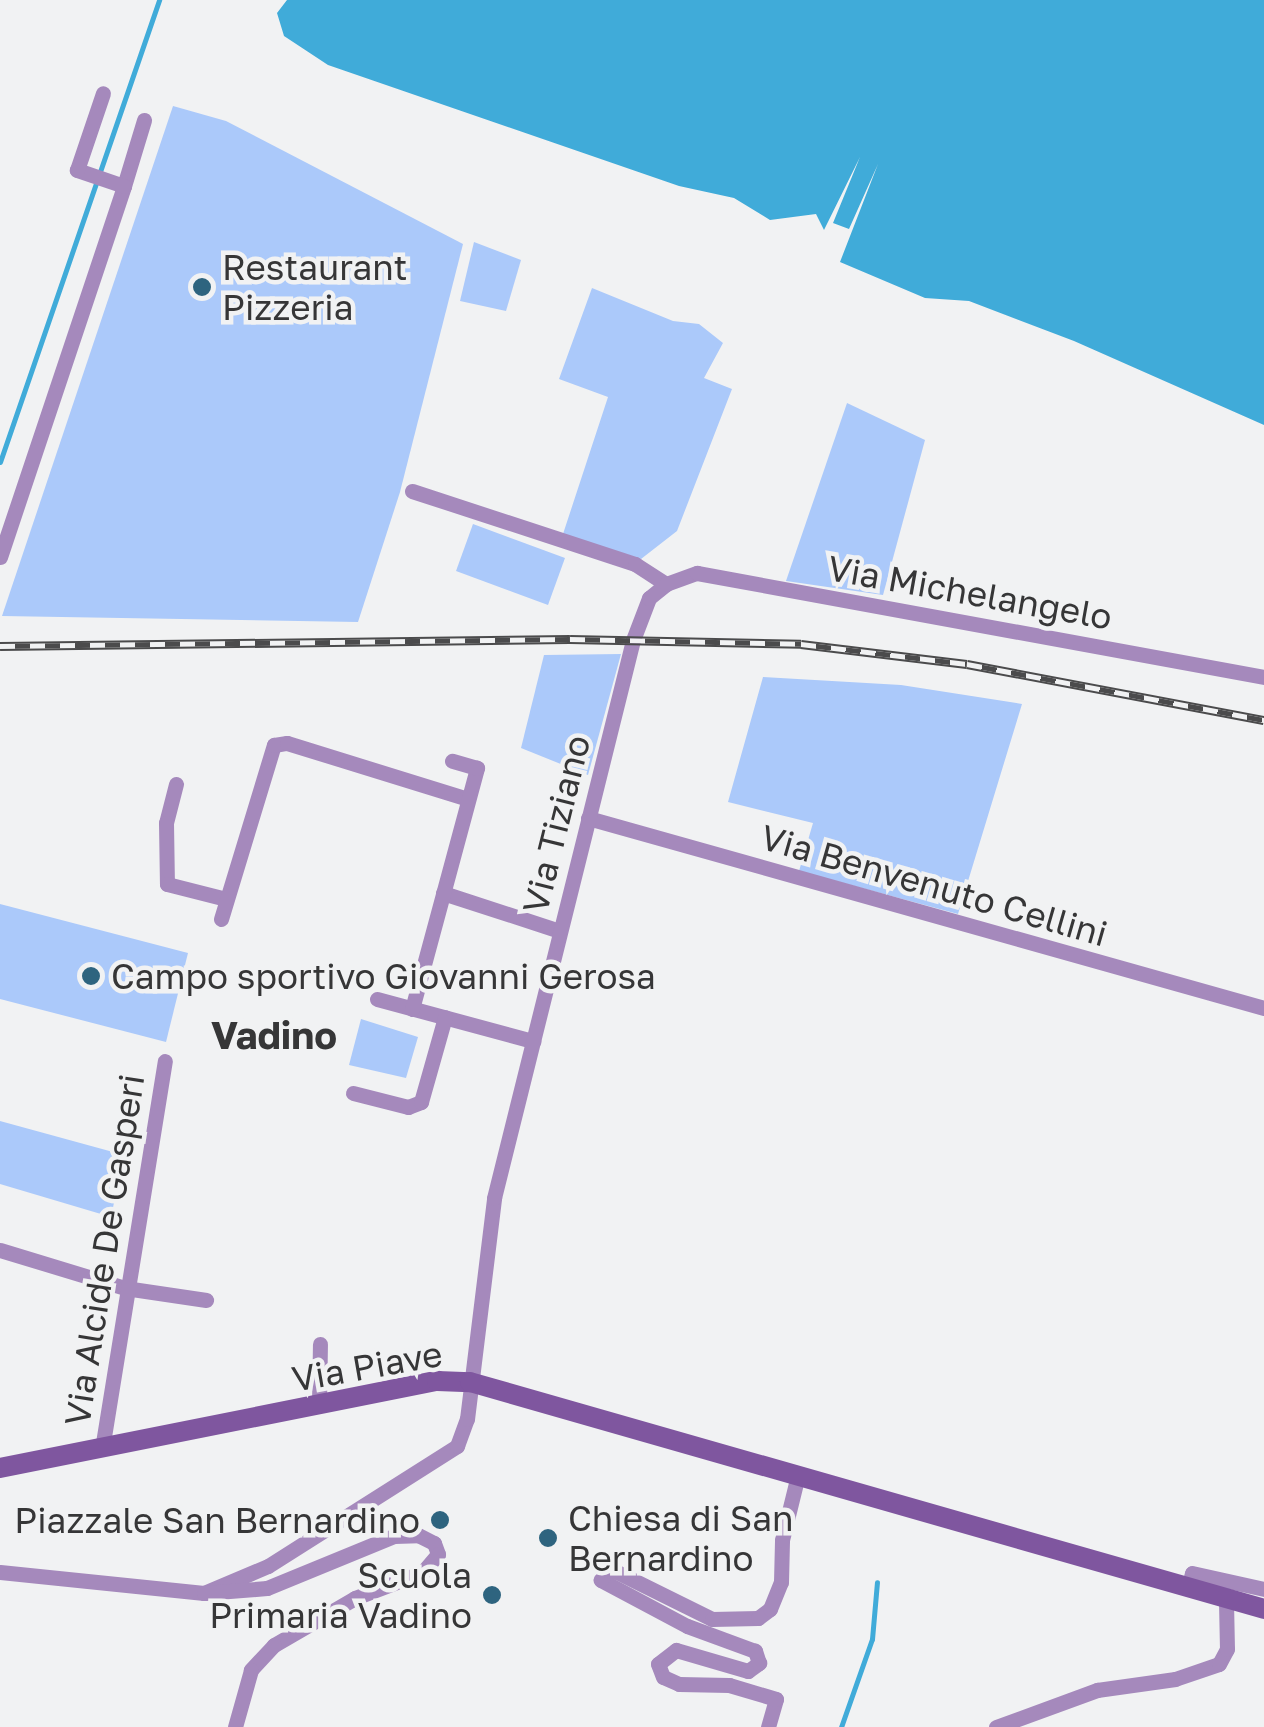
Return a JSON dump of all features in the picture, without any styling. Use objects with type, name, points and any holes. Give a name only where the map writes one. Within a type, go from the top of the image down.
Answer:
[{"type":"main road","name":"Via Piave","points":[[0,1468],[437,1382],[470,1382],[1264,1609]]},
{"type":"street","points":[[103,93],[77,170],[124,186]]},
{"type":"street","points":[[0,557],[144,120]]},
{"type":"street","points":[[412,491],[635,564],[666,584]]},
{"type":"street","name":"Via Michelangelo","points":[[666,584],[697,573],[1264,677]]},
{"type":"street","name":"Via Tiziano","points":[[204,1593],[268,1566],[457,1446],[470,1382],[494,1198],[633,640],[649,598],[666,584]]},
{"type":"street","points":[[221,919],[274,745],[287,743],[468,798]]},
{"type":"street","points":[[412,1008],[477,768],[452,761]]},
{"type":"street","points":[[176,784],[166,823],[167,884],[226,899]]},
{"type":"street","name":"Via Benvenuto Cellini","points":[[588,818],[1264,1008]]},
{"type":"street","points":[[443,894],[560,931]]},
{"type":"street","points":[[377,999],[533,1041]]},
{"type":"street","points":[[353,1093],[408,1106],[421,1102],[445,1018]]},
{"type":"street","name":"Via Alcide De Gasperi","points":[[102,1449],[125,1288],[165,1061]]},
{"type":"street","points":[[0,1250],[125,1288],[206,1300]]},
{"type":"street","points":[[319,1405],[320,1344]]},
{"type":"street","points":[[768,1727],[776,1700],[729,1684],[669,1681],[658,1664],[676,1650],[748,1672],[758,1663],[756,1651],[686,1626],[601,1580],[608,1570],[616,1572],[712,1620],[758,1618],[770,1608],[781,1582],[782,1540],[798,1475]]},
{"type":"street","points":[[0,1572],[204,1593],[267,1588],[394,1536],[418,1535],[434,1543],[438,1554],[424,1572],[356,1598],[274,1644],[250,1670],[234,1727]]},
{"type":"street","points":[[1188,1589],[1192,1573],[1264,1588]]},
{"type":"street","points":[[996,1727],[1097,1690],[1175,1679],[1219,1664],[1227,1649],[1226,1600]]},
{"type":"shaded area","points":[[287,0],[1264,0],[1264,425],[1074,341],[969,301],[925,298],[840,262],[878,164],[849,229],[833,223],[860,157],[824,230],[816,214],[770,220],[734,198],[679,186],[328,65],[284,36],[277,13]]},
{"type":"shaded area","points":[[173,106],[226,121],[463,244],[400,492],[358,622],[2,616]]},
{"type":"shaded area","points":[[474,242],[521,260],[506,311],[460,301]]},
{"type":"shaded area","points":[[592,288],[673,321],[699,324],[723,343],[704,378],[732,389],[677,531],[641,559],[563,534],[608,397],[559,379]]},
{"type":"shaded area","points":[[847,403],[925,440],[883,595],[786,581]]},
{"type":"shaded area","points":[[473,524],[565,558],[548,605],[456,571]]},
{"type":"shaded area","points":[[621,654],[588,775],[521,748],[544,655]]},
{"type":"shaded area","points":[[763,677],[901,685],[1022,704],[958,914],[799,871],[813,823],[728,802]]},
{"type":"shaded area","name":"Campo sportivo Giovanni Gerosa","points":[[0,904],[188,953],[166,1042],[0,999]]},
{"type":"shaded area","points":[[361,1019],[418,1037],[406,1078],[349,1065]]},
{"type":"shaded area","points":[[0,1121],[124,1155],[111,1217],[0,1184]]},
{"type":"waterway","points":[[0,462],[159,0]]},
{"type":"waterway","points":[[841,1727],[872,1639],[877,1582]]},
{"type":"railway","points":[[0,646],[570,639],[801,644],[967,664],[1264,720]]},
{"type":"place","name":"Restaurant Pizzeria","points":[[202,287]]},
{"type":"place","name":"Campo sportivo Giovanni Gerosa","points":[[91,976]]},
{"type":"place","name":"Piazzale San Bernardino","points":[[440,1520]]},
{"type":"place","name":"Chiesa di San Bernardino","points":[[548,1538]]},
{"type":"place","name":"Scuola Primaria Vadino","points":[[492,1595]]},
{"type":"district","name":"Vadino","points":[[274,1035]]}]
